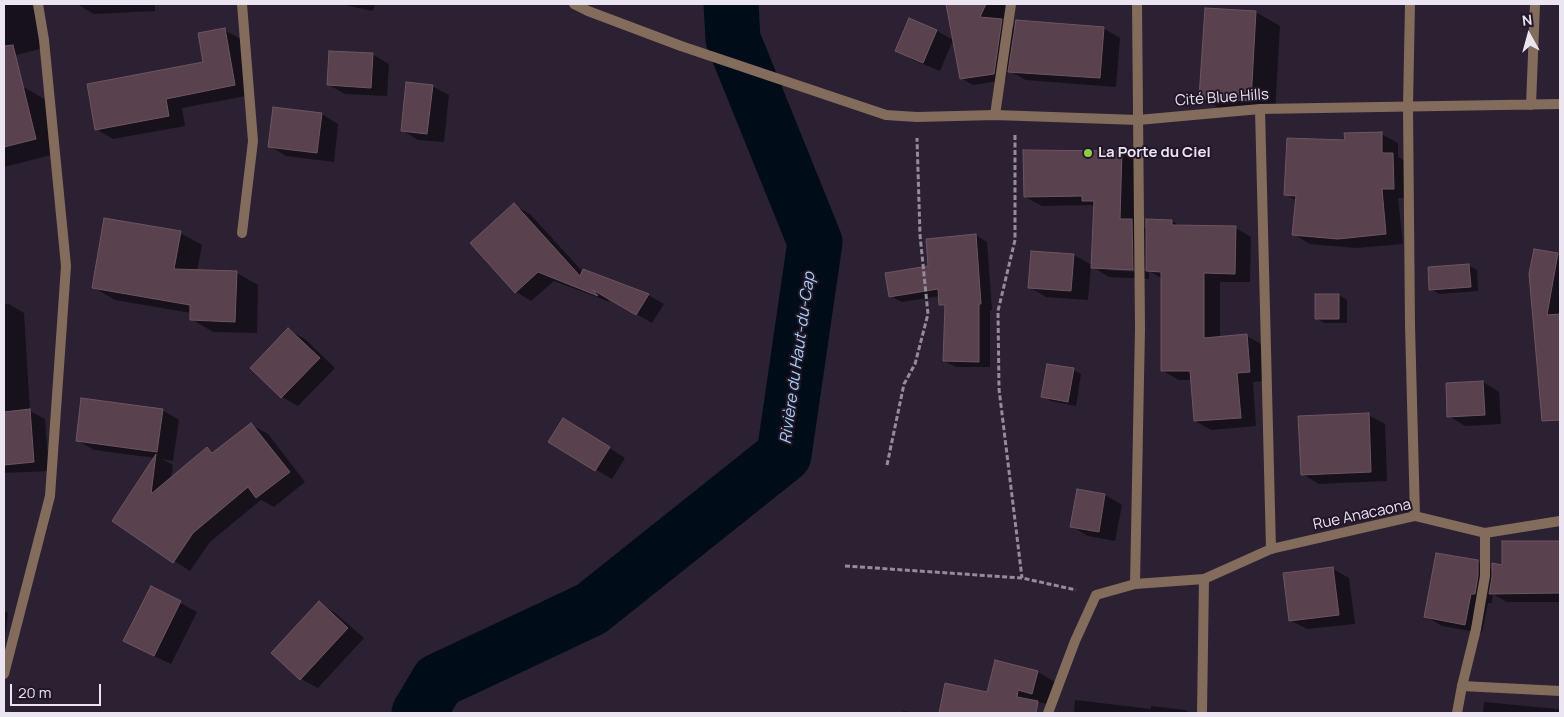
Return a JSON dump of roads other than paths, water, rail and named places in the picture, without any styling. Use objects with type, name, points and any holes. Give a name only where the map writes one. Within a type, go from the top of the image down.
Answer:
[{"type":"street","points":[[4,674],[50,496],[66,266],[44,40],[38,4]]},
{"type":"street","points":[[242,4],[253,141],[242,233]]},
{"type":"street","name":"Cité Blue Hills","points":[[574,4],[681,46],[886,115],[917,117],[995,115],[1138,120],[1260,109],[1531,106],[1560,104]]},
{"type":"street","points":[[995,115],[1011,4]]},
{"type":"street","points":[[1135,584],[1140,328],[1137,4]]},
{"type":"street","points":[[1410,4],[1408,106],[1410,325],[1415,516]]},
{"type":"street","points":[[1531,106],[1534,4]]},
{"type":"street","points":[[1260,109],[1271,549]]},
{"type":"street","name":"Rue Anacaona","points":[[1048,713],[1075,641],[1096,595],[1135,584],[1204,579],[1271,549],[1415,516],[1485,533],[1560,522]]},
{"type":"street","points":[[1457,713],[1476,629],[1485,576],[1485,533]]},
{"type":"street","points":[[1202,713],[1204,579]]},
{"type":"street","points":[[1462,686],[1560,691]]},
{"type":"waterway","name":"Rivière du Haut-du-Cap","points":[[419,713],[438,681],[591,609],[784,455],[815,242],[733,39],[731,4]]},
{"type":"place","name":"La Porte du Ciel","points":[[1088,153]]}]
